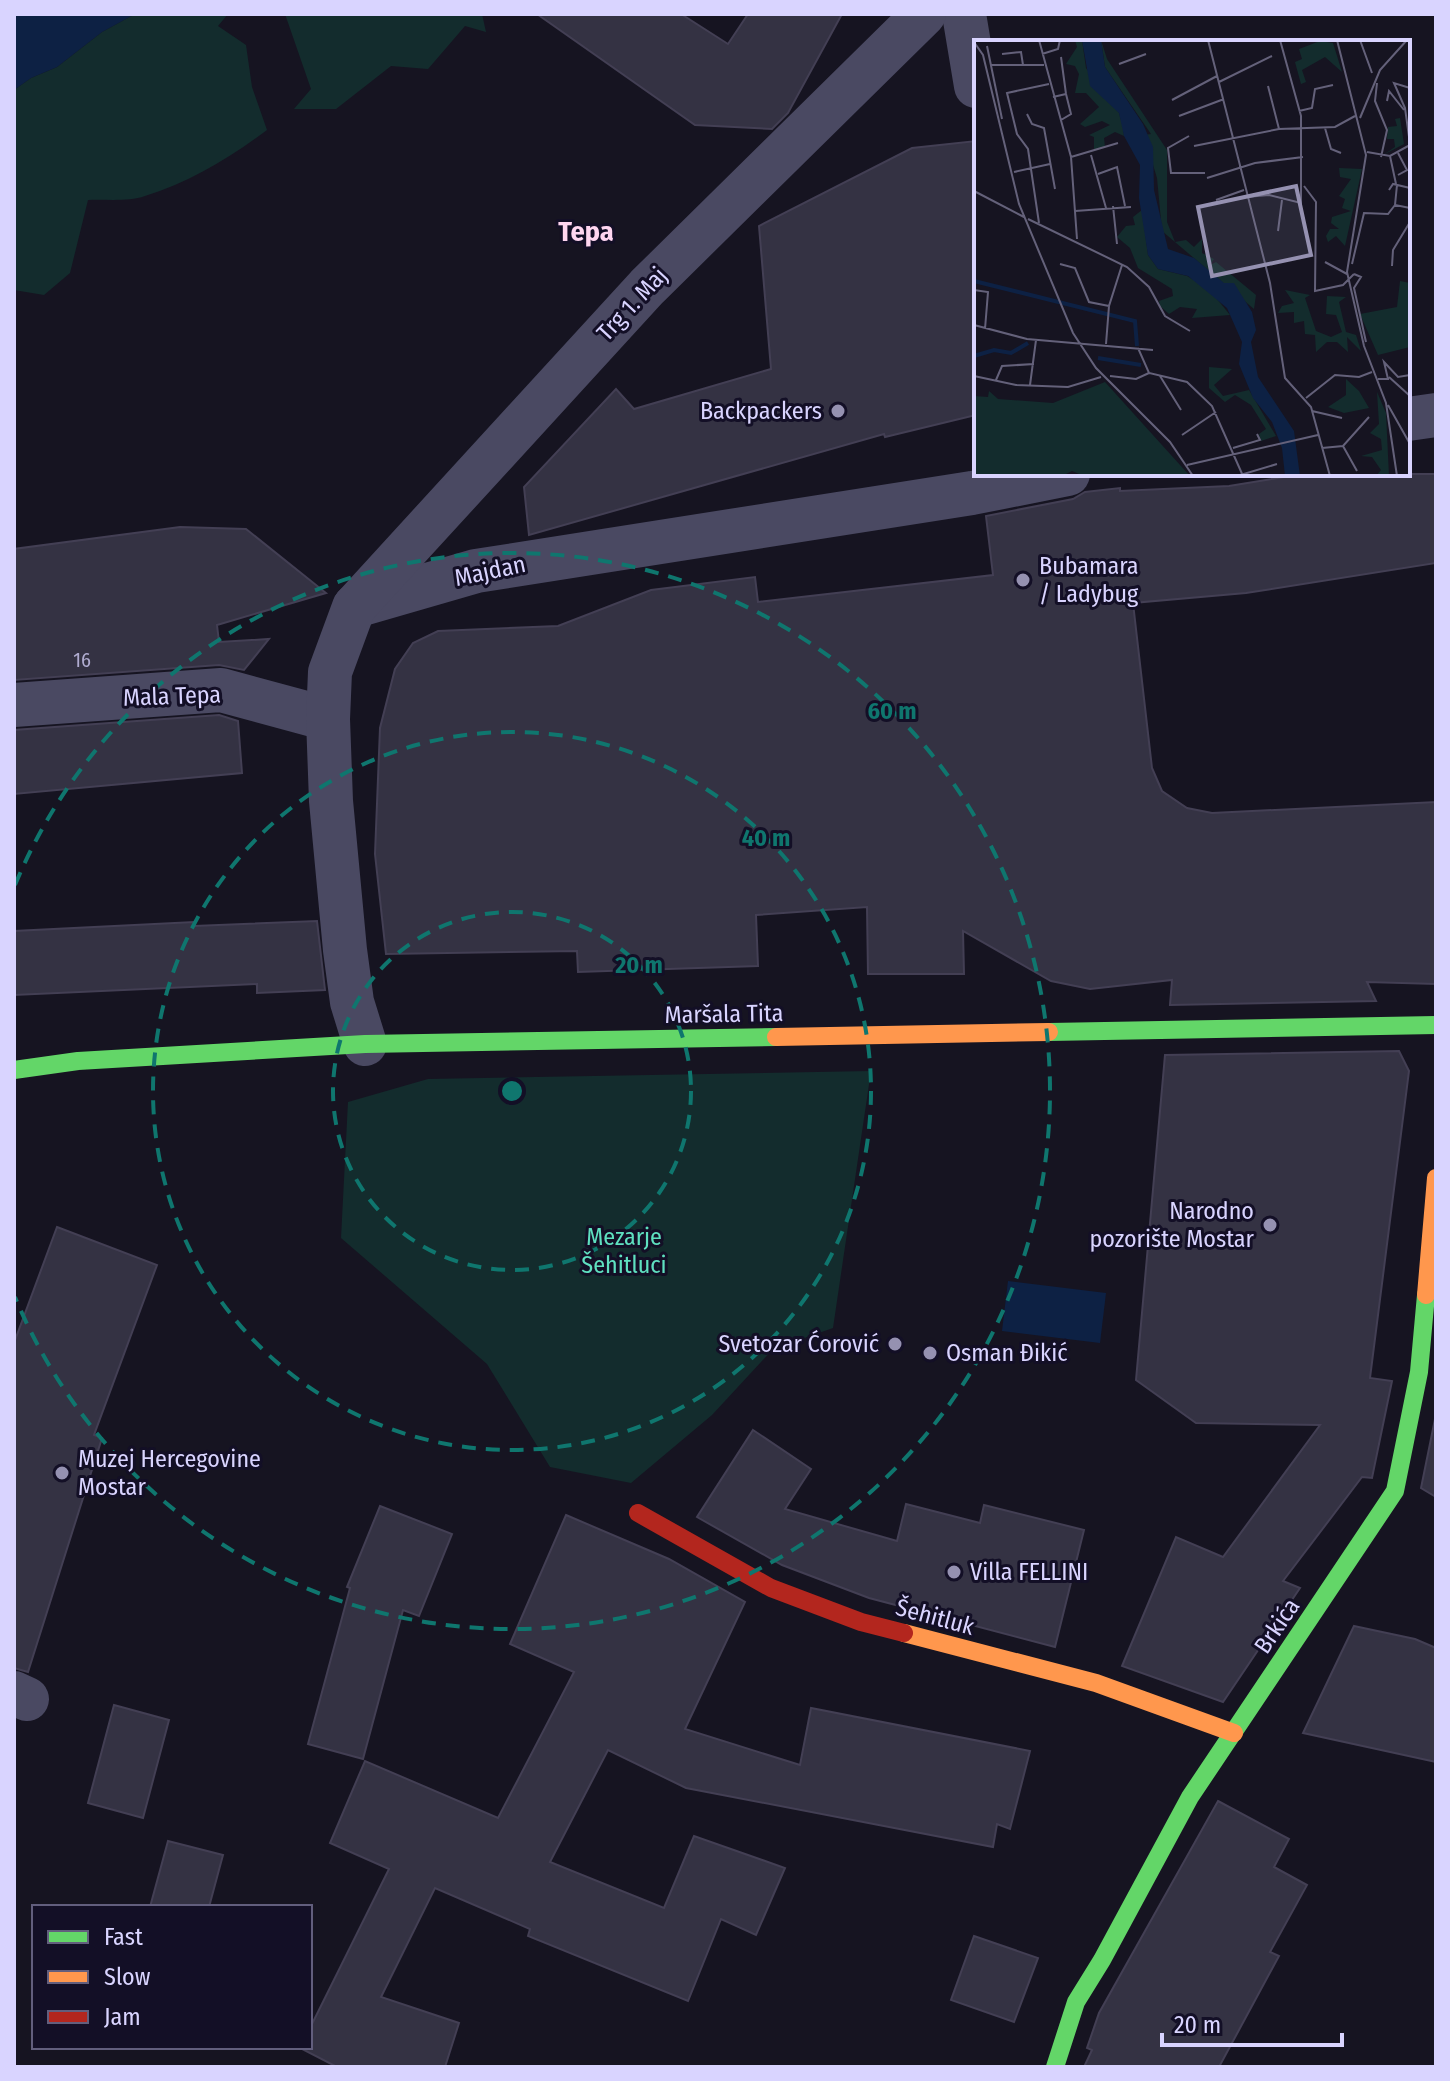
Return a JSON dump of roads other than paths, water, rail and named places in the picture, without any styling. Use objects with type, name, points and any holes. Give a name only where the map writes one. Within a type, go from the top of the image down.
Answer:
[{"type":"street","name":"Trg 1. Maj","points":[[354,607],[647,287],[924,14]]},
{"type":"street","points":[[964,14],[974,74]]},
{"type":"street","points":[[1410,419],[1436,415]]},
{"type":"street","name":"Majdan","points":[[354,607],[476,571],[972,493],[1058,476]]},
{"type":"street","points":[[354,607],[330,672],[328,719],[331,801],[345,950],[352,1002],[365,1044]]},
{"type":"street","name":"Mala Tepa","points":[[14,705],[221,690],[328,719]]},
{"type":"street","name":"Maršala Tita","points":[[14,1070],[78,1061],[365,1044],[1436,1025]]},
{"type":"street","name":"Brkića","points":[[1055,2067],[1076,2002],[1190,1797],[1395,1491],[1419,1372],[1436,1178]]},
{"type":"street","name":"Šehitluk","points":[[638,1513],[771,1588],[861,1622],[1096,1683],[1234,1733]]},
{"type":"water","points":[[14,14],[135,14],[102,32],[57,67],[31,78],[14,90]]},
{"type":"water","points":[[1008,1281],[1106,1293],[1100,1343],[1002,1331]]},
{"type":"place","name":"Backpackers","points":[[838,411]]},
{"type":"place","name":"Bubamara / Ladybug","points":[[1023,580]]},
{"type":"place","name":"Narodno pozorište Mostar","points":[[1270,1225]]},
{"type":"place","name":"Svetozar Ćorović","points":[[895,1344]]},
{"type":"place","name":"Osman Đikić","points":[[930,1353]]},
{"type":"place","name":"Muzej Hercegovine Mostar","points":[[62,1473]]},
{"type":"place","name":"Villa FELLINI","points":[[954,1572]]},
{"type":"district","name":"Tepa","points":[[586,231]]},
{"type":"park label","name":"Mezarje Šehitluci","points":[[624,1251]]}]
